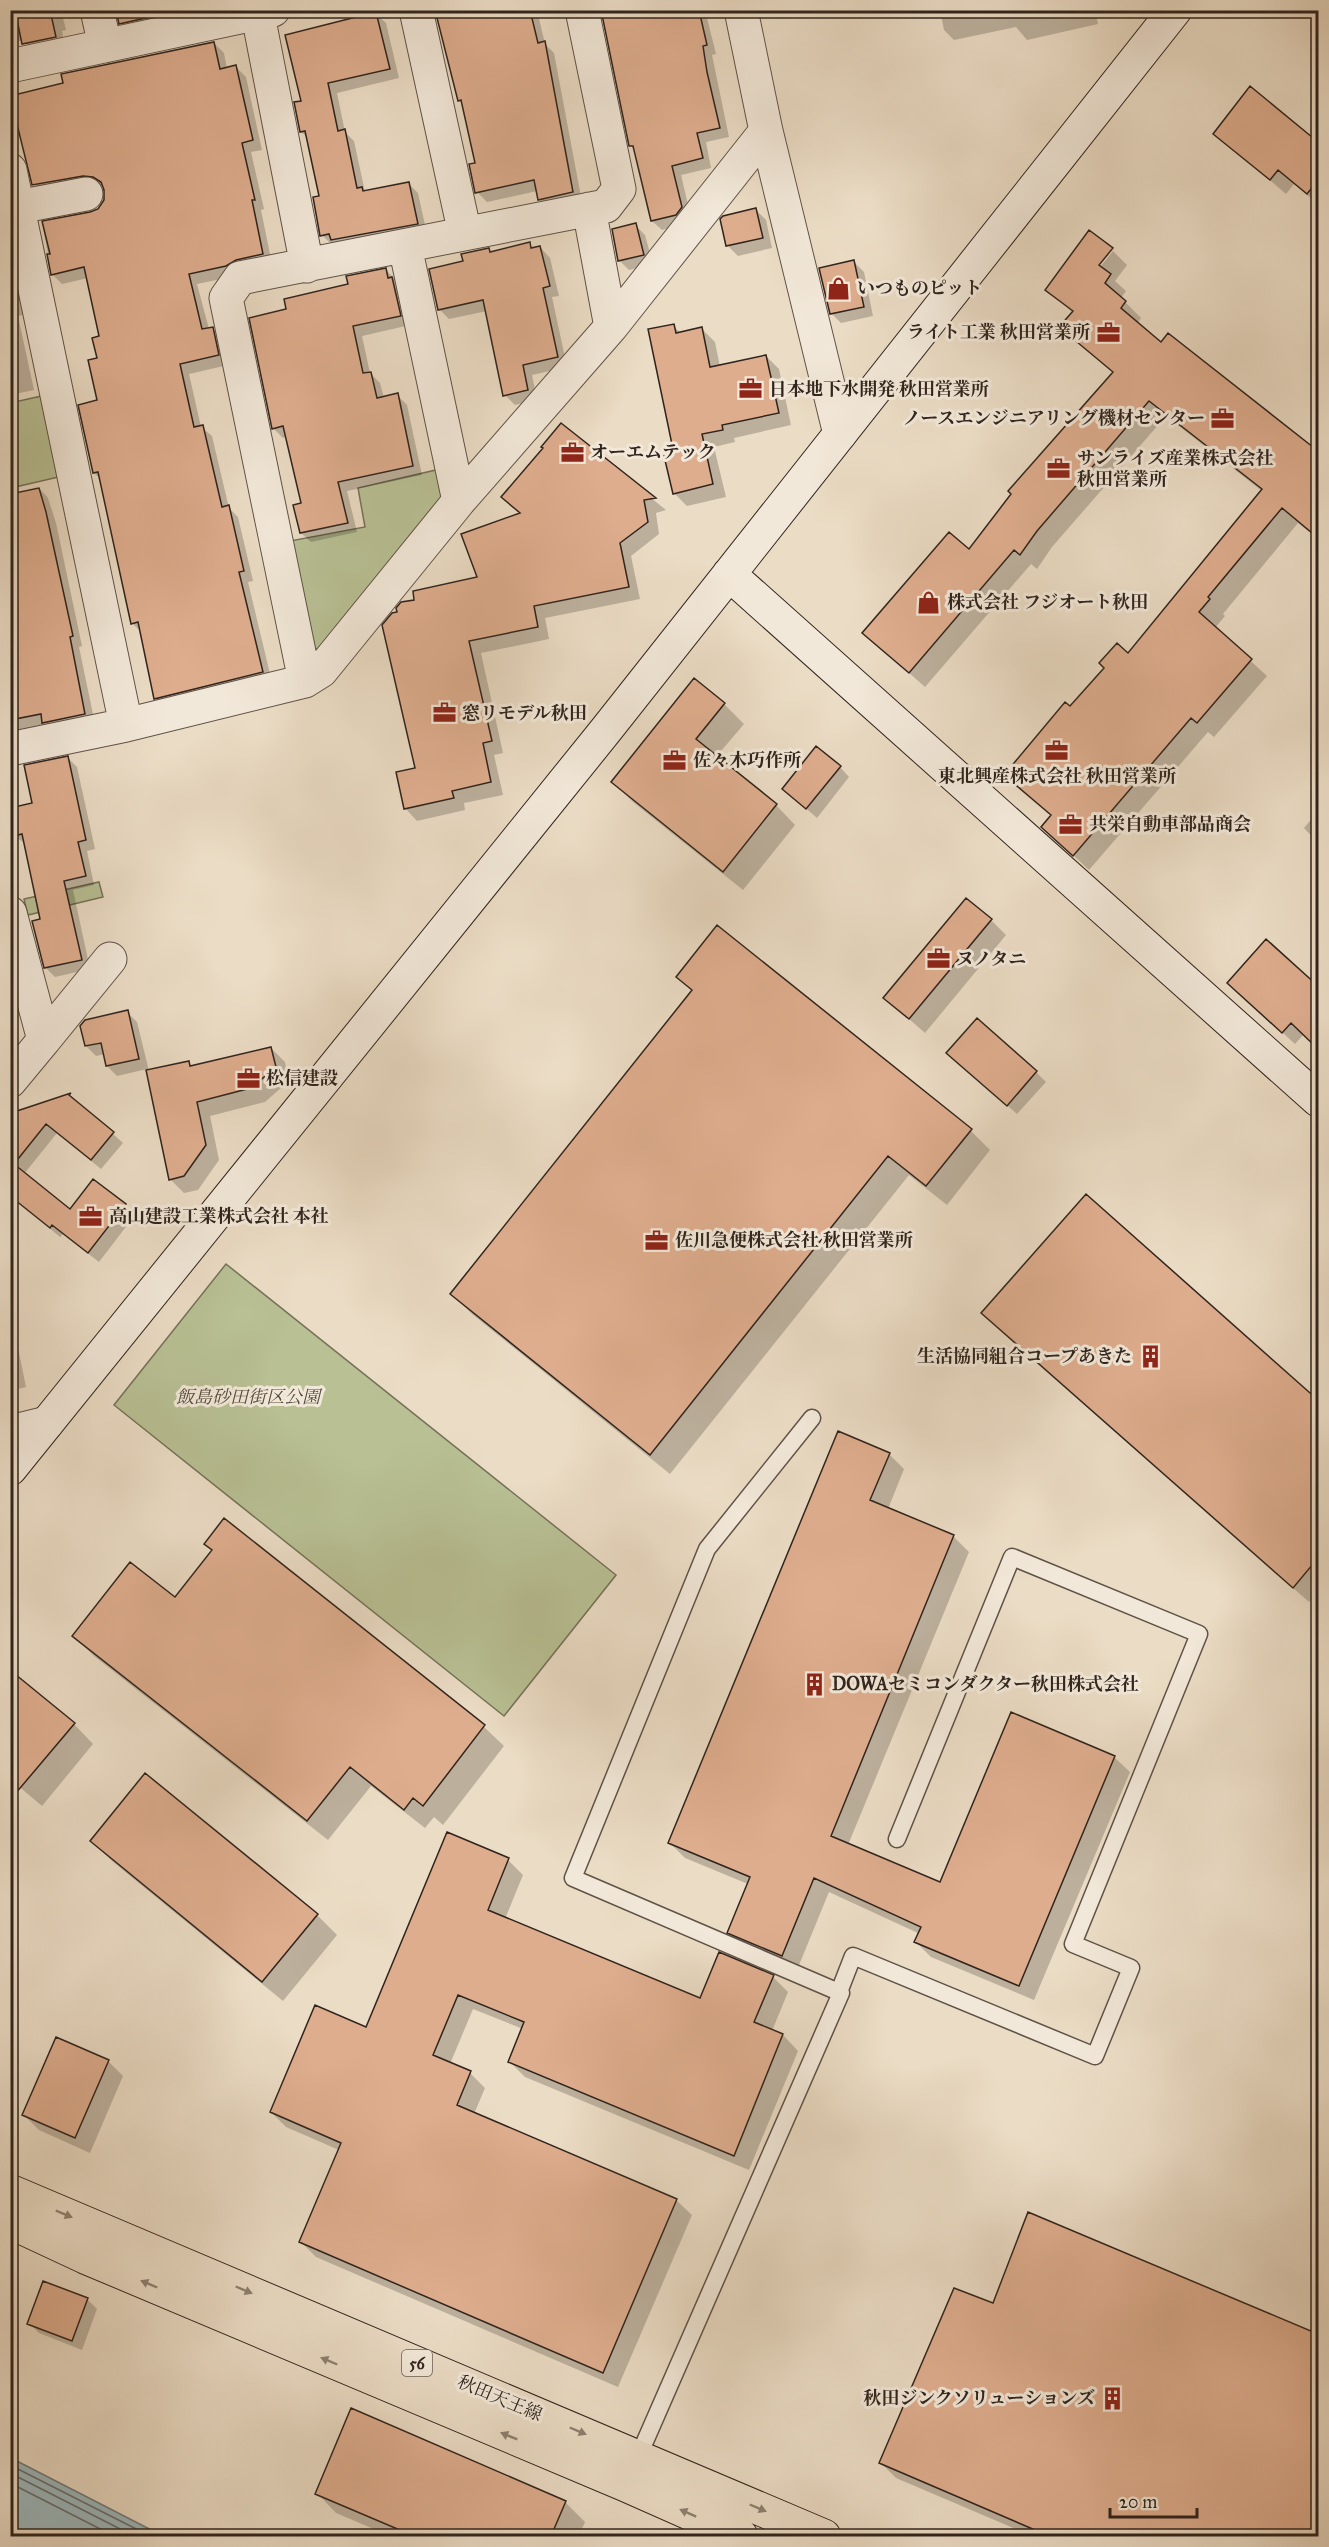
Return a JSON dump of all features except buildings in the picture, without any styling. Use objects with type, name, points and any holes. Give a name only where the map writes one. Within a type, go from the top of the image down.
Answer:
[{"type":"main road","name":"秋田天王線","points":[[10,2191],[633,2471],[741,2536]]},
{"type":"main road","name":"秋田天王線","points":[[10,2222],[85,2257],[269,2336],[633,2471],[824,2536]]},
{"type":"street","points":[[97,10],[105,46]]},
{"type":"street","points":[[416,10],[465,234]]},
{"type":"street","points":[[305,681],[226,298],[240,278],[606,206],[619,189],[582,10]]},
{"type":"street","points":[[741,10],[766,130],[840,434]]},
{"type":"street","points":[[10,1469],[729,574],[1176,10]]},
{"type":"street","points":[[10,66],[262,12],[307,266]]},
{"type":"street","points":[[10,749],[126,725],[305,681],[321,671],[459,501],[611,327],[766,130]]},
{"type":"street","points":[[10,170],[126,725]]},
{"type":"street","points":[[18,207],[86,194]]},
{"type":"street","points":[[589,209],[611,327]]},
{"type":"street","points":[[405,246],[459,501]]},
{"type":"street","points":[[729,574],[1318,1100]]},
{"type":"street","points":[[10,913],[44,1040]]},
{"type":"street","points":[[10,1081],[110,959]]},
{"type":"street","points":[[10,1432],[47,1423]]},
{"type":"lane","points":[[812,1418],[707,1549],[573,1878],[839,1992]]},
{"type":"lane","points":[[633,2471],[841,1993],[839,1992],[853,1956],[1095,2056],[1131,1968],[1073,1944],[1199,1634],[1012,1557],[897,1839]]},
{"type":"green space","points":[[46,395],[63,476],[11,488],[10,403]]},
{"type":"green space","points":[[436,470],[443,492],[438,505],[320,648],[313,650],[290,541],[365,527],[358,488]]},
{"type":"green space","points":[[99,882],[103,897],[28,915],[24,899]]},
{"type":"green space","name":"飯島砂田街区公園","points":[[226,1264],[616,1575],[504,1716],[114,1405]]},
{"type":"water","points":[[11,2458],[163,2536],[11,2536]]},
{"type":"place","name":"いつものピット","points":[[839,288]]},
{"type":"place","name":"ライト工業 秋田営業所","points":[[1108,332]]},
{"type":"place","name":"日本地下水開発 秋田営業所","points":[[751,389]]},
{"type":"place","name":"ノースエンジニアリング機材センター","points":[[1223,418]]},
{"type":"place","name":"オーエムテック","points":[[572,452]]},
{"type":"place","name":"サンライズ産業株式会社 秋田営業所","points":[[1059,468]]},
{"type":"place","name":"株式会社 フジオート秋田","points":[[929,602]]},
{"type":"place","name":"窓リモデル秋田","points":[[444,713]]},
{"type":"place","name":"東北興産株式会社 秋田営業所","points":[[1057,750]]},
{"type":"place","name":"佐々木巧作所","points":[[675,760]]},
{"type":"place","name":"共栄自動車部品商会","points":[[1071,824]]},
{"type":"place","name":"ヌノタニ","points":[[938,959]]},
{"type":"place","name":"松信建設","points":[[248,1078]]},
{"type":"place","name":"高山建設工業株式会社 本社","points":[[91,1216]]},
{"type":"place","name":"佐川急便株式会社 秋田営業所","points":[[657,1240]]},
{"type":"place","name":"生活協同組合コープあきた","points":[[1150,1356]]},
{"type":"place","name":"DOWAセミコンダクター秋田株式会社","points":[[814,1684]]},
{"type":"place","name":"秋田ジンクソリューションズ","points":[[1113,2398]]}]
